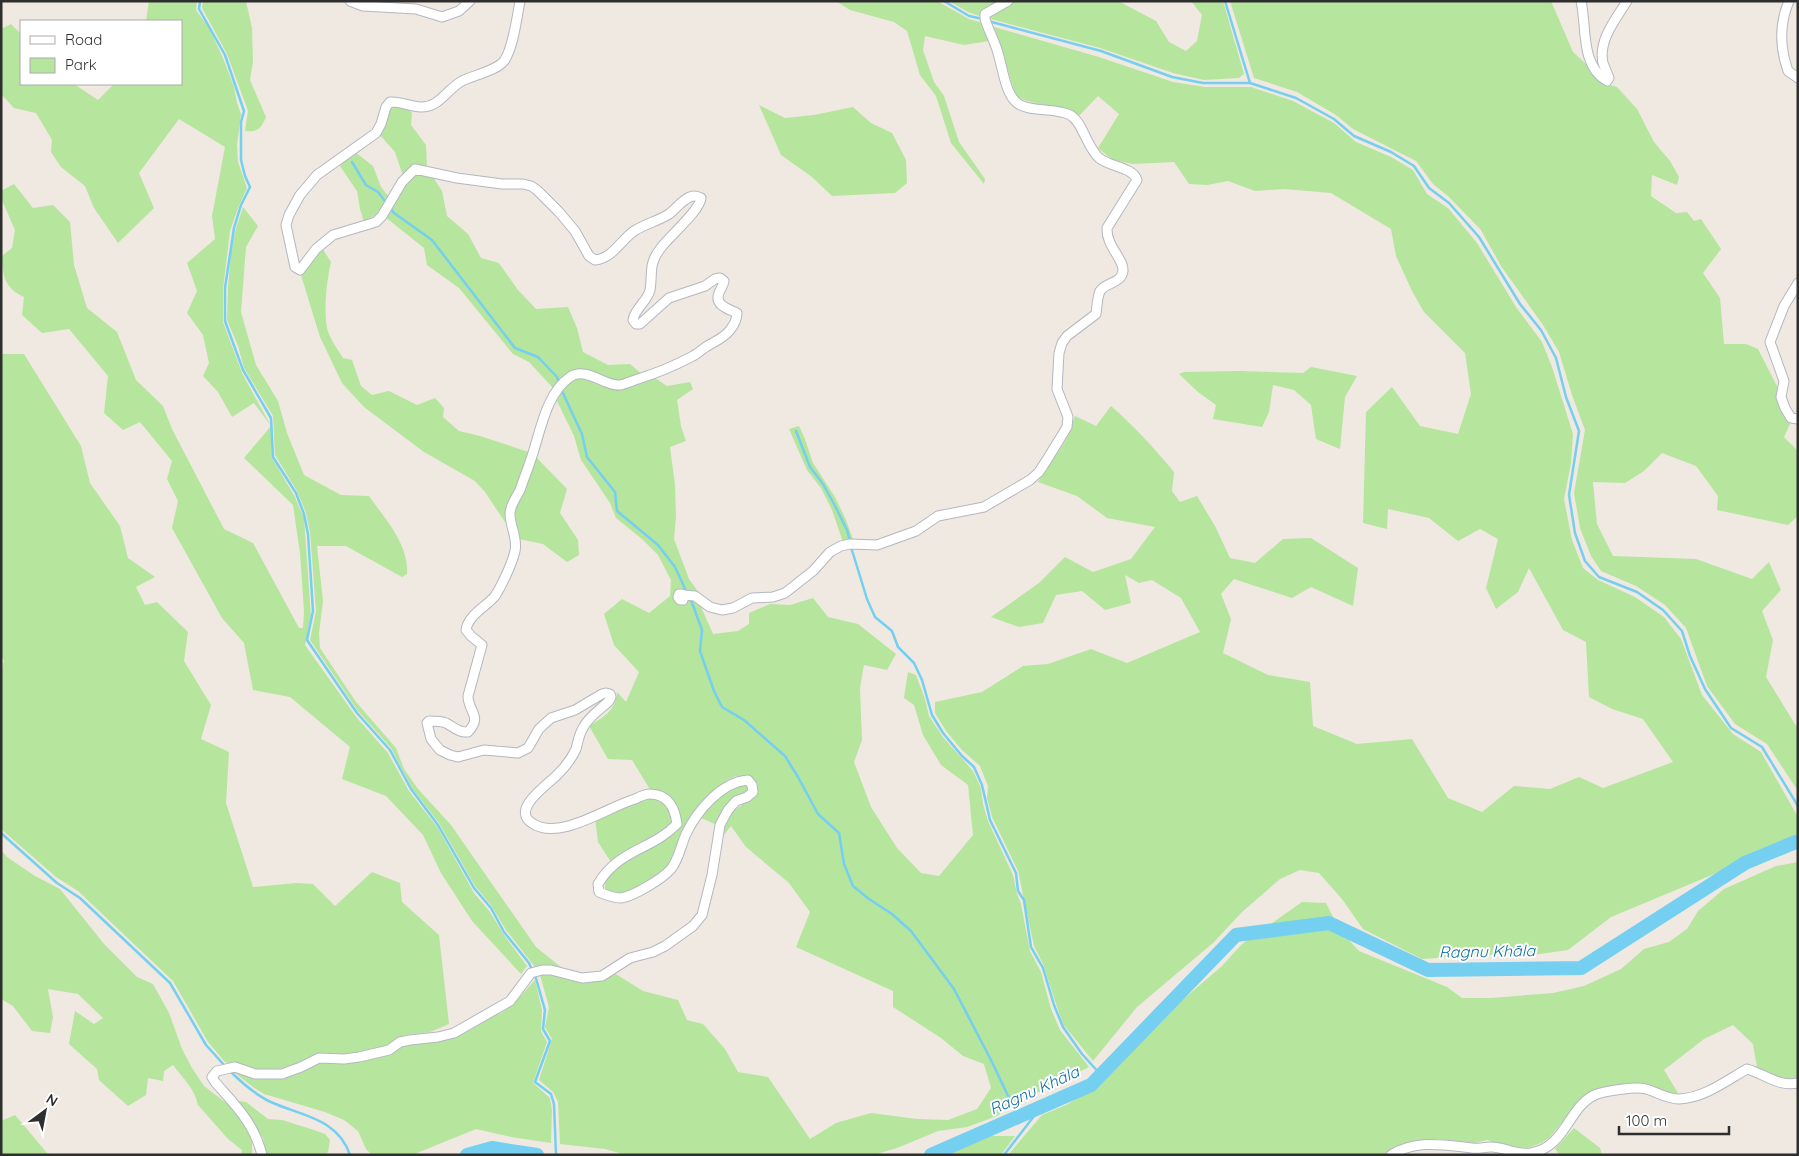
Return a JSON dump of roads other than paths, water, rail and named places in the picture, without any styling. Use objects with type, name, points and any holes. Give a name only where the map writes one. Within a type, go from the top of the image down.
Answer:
[{"type":"street","points":[[350,1],[362,6],[416,9],[442,17],[459,11],[470,1]]},
{"type":"street","points":[[262,1155],[254,1132],[245,1118],[215,1082],[212,1076],[217,1071],[235,1067],[255,1074],[282,1074],[301,1068],[319,1058],[344,1059],[359,1057],[388,1050],[400,1042],[438,1037],[454,1032],[510,1001],[531,973],[551,970],[573,977],[593,978],[610,973],[630,958],[653,952],[665,946],[693,926],[702,915],[712,875],[720,825],[728,810],[736,801],[753,792],[752,785],[748,780],[739,780],[715,796],[696,818],[671,869],[631,895],[620,898],[609,897],[599,892],[598,884],[608,869],[630,853],[669,833],[677,824],[673,808],[668,800],[649,794],[558,829],[544,829],[531,823],[526,817],[526,806],[567,764],[575,751],[583,727],[609,701],[610,694],[602,694],[575,710],[551,718],[539,729],[528,748],[518,753],[484,750],[458,757],[440,750],[431,739],[427,723],[430,721],[444,722],[462,732],[468,732],[475,722],[475,716],[468,702],[468,696],[482,645],[466,630],[467,624],[496,594],[511,563],[516,542],[510,514],[513,502],[531,461],[538,431],[561,384],[571,376],[586,374],[618,386],[649,375],[695,355],[723,337],[730,332],[737,317],[736,313],[718,301],[718,295],[724,285],[724,281],[720,278],[705,286],[670,298],[640,324],[636,324],[633,320],[637,310],[650,291],[650,272],[655,256],[664,243],[700,203],[700,198],[696,196],[685,200],[661,218],[635,230],[604,259],[595,260],[588,256],[575,231],[559,212],[531,186],[457,178],[415,169],[402,182],[382,216],[376,222],[333,235],[316,249],[300,270],[295,266],[286,226],[300,195],[308,184],[330,165],[376,133],[386,107],[390,102],[397,101],[420,107],[432,105],[443,99],[461,82],[475,74],[492,69],[504,61],[511,48],[520,1]]},
{"type":"street","points":[[684,595],[695,596],[710,607],[722,610],[733,608],[752,598],[773,597],[784,593],[813,571],[830,552],[841,546],[850,544],[877,545],[916,531],[938,516],[984,507],[1035,476],[1067,427],[1068,417],[1057,389],[1059,353],[1062,343],[1067,336],[1096,314],[1101,291],[1106,285],[1116,282],[1123,272],[1123,267],[1106,236],[1106,228],[1137,180],[1136,174],[1111,165],[1101,159],[1091,149],[1078,120],[1069,114],[1021,105],[1014,100],[1009,90],[997,48],[984,19],[986,14],[1008,1]]},
{"type":"street","points":[[1580,1],[1588,54],[1601,77],[1607,81],[1609,78],[1603,57],[1604,42],[1609,29],[1627,1]]},
{"type":"street","points":[[1789,1],[1781,29],[1781,36],[1788,71],[1798,78]]},
{"type":"street","points":[[1798,283],[1784,306],[1770,342],[1784,381],[1781,397],[1791,418],[1798,419]]},
{"type":"street","points":[[1390,1155],[1410,1147],[1442,1144],[1472,1148],[1492,1147],[1517,1153],[1532,1153],[1556,1141],[1581,1105],[1597,1094],[1612,1091],[1644,1088],[1678,1099],[1704,1093],[1748,1069],[1779,1083],[1798,1083]]},
{"type":"waterway","points":[[200,1],[199,9],[225,55],[244,111],[241,122],[241,160],[250,187],[241,205],[234,228],[225,288],[225,321],[243,370],[271,418],[273,457],[296,493],[304,514],[308,534],[313,611],[307,640],[357,713],[390,750],[411,789],[438,825],[474,888],[491,908],[504,932],[529,963],[532,970]]},
{"type":"waterway","points":[[944,1],[969,16],[983,19]]},
{"type":"waterway","points":[[1225,1],[1250,83]]},
{"type":"waterway","points":[[988,21],[1101,51],[1172,77],[1203,83],[1250,83],[1296,98],[1334,119],[1354,136],[1391,152],[1414,166],[1429,188],[1449,203],[1479,237],[1520,304],[1541,330],[1556,358],[1566,397],[1579,431],[1569,495],[1575,533],[1585,561],[1599,577],[1637,592],[1663,610],[1682,631],[1690,656],[1705,689],[1731,728],[1762,747],[1798,806]]},
{"type":"waterway","points":[[352,162],[366,185],[378,192],[394,213],[432,240],[515,348],[538,357],[557,377],[559,384]]},
{"type":"waterway","points":[[561,389],[582,434],[587,457],[615,492],[617,511],[658,545],[675,567],[687,593]]},
{"type":"waterway","points":[[796,431],[810,467],[823,484],[834,504],[847,530],[850,541]]},
{"type":"waterway","points":[[851,547],[867,599],[875,617],[892,631],[898,647],[914,663],[922,680],[932,715],[943,733],[974,767],[982,785],[990,820],[1016,873],[1018,891],[1024,900],[1031,947],[1043,968],[1063,1027],[1082,1054],[1101,1075]]},
{"type":"waterway","points":[[690,597],[702,630],[700,651],[714,691],[722,707],[744,720],[785,756],[818,814],[839,833],[844,864],[853,886],[892,914],[911,931],[954,989],[1018,1117]]},
{"type":"waterway","points":[[1,833],[57,883],[80,898],[170,983],[206,1045],[225,1066]]},
{"type":"waterway","name":"Ragnu Khāla","points":[[931,1155],[1091,1085],[1236,935],[1329,923],[1428,970],[1581,968],[1745,863],[1798,841]]},
{"type":"waterway","points":[[535,975],[545,1010],[543,1029],[550,1041],[535,1082],[551,1094],[554,1104],[556,1155]]},
{"type":"waterway","points":[[229,1070],[261,1097],[318,1120],[328,1126],[344,1143],[350,1155]]},
{"type":"waterway","points":[[1004,1155],[1041,1107]]},
{"type":"waterway","name":"Ragnu Khāla","points":[[467,1155],[492,1148],[537,1155]]}]
